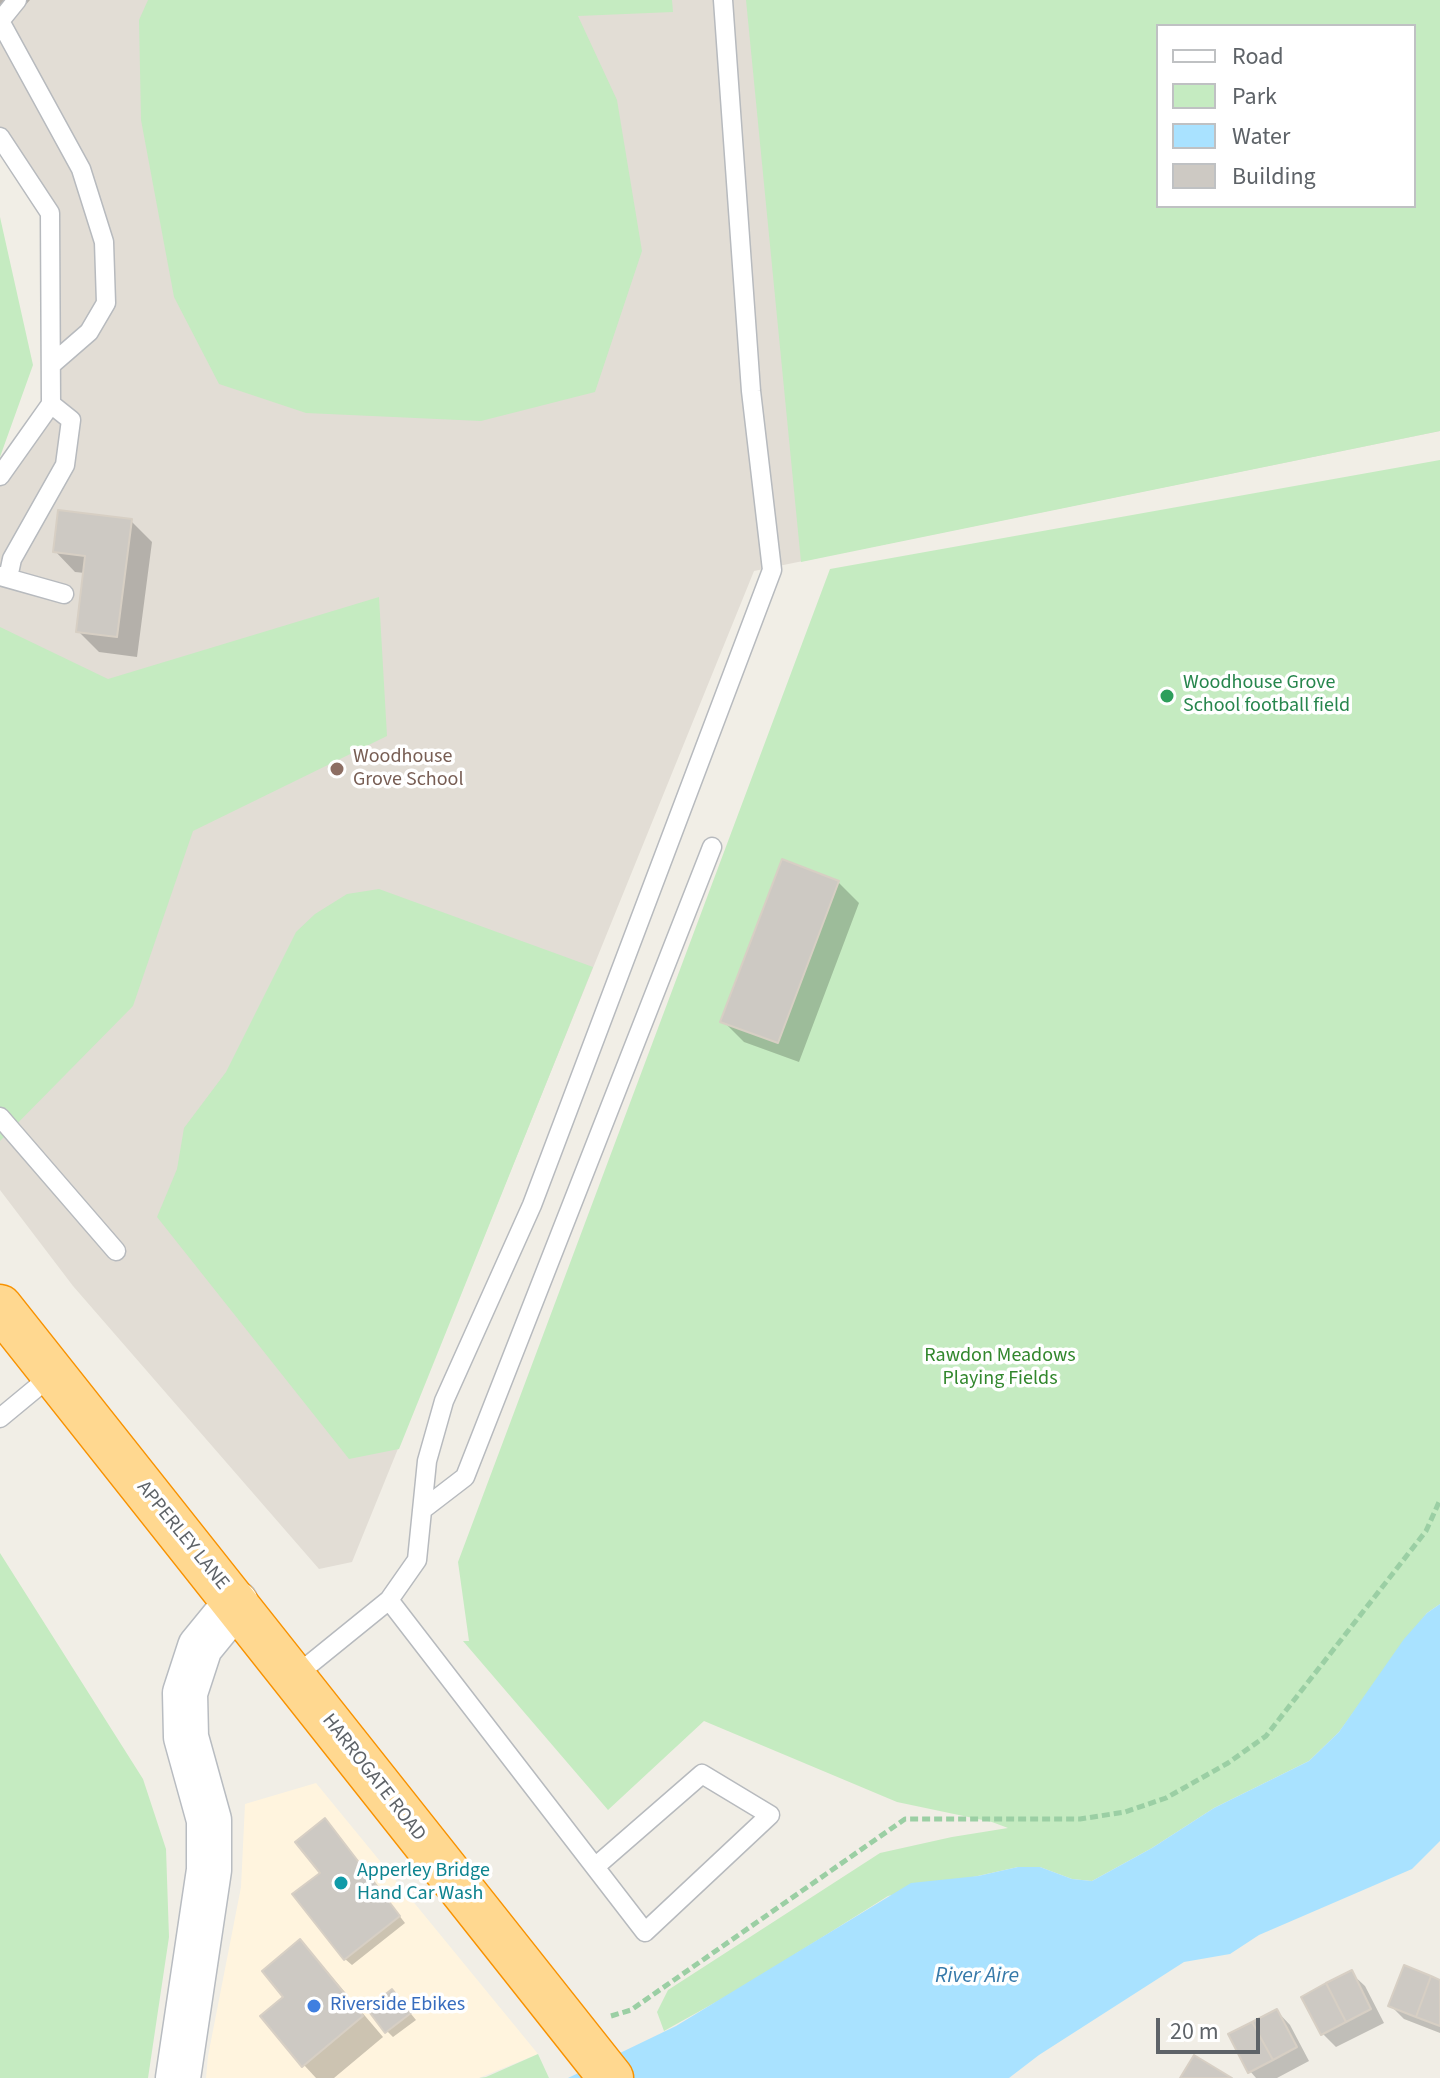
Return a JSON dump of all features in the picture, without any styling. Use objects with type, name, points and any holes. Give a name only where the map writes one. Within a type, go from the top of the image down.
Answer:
[{"type":"highway","name":"APPERLEY LANE","points":[[2,1315],[236,1603]]},
{"type":"highway","name":"HARROGATE ROAD","points":[[236,1603],[611,2078]]},
{"type":"street","name":"APPERLEY LANE","points":[[178,2078],[209,1870],[209,1820],[186,1737],[185,1693],[200,1647],[236,1603]]},
{"type":"lane","points":[[17,0],[0,21],[81,169],[104,242],[106,303],[89,332],[51,365]]},
{"type":"lane","points":[[294,1677],[389,1600],[417,1560],[427,1461],[444,1401],[532,1205],[772,570],[751,391],[723,0]]},
{"type":"lane","points":[[0,137],[50,213],[51,365],[51,404],[0,476]]},
{"type":"lane","points":[[51,404],[71,420],[65,465],[4,577],[64,594]]},
{"type":"lane","points":[[422,1510],[465,1477],[712,847]]},
{"type":"lane","points":[[0,1117],[116,1251]]},
{"type":"lane","points":[[0,1418],[52,1375]]},
{"type":"lane","points":[[389,1600],[645,1932],[770,1815],[702,1774],[595,1867]]},
{"type":"path","points":[[631,2010],[905,1819],[1080,1819],[1125,1812],[1166,1798],[1228,1763],[1266,1736],[1426,1531],[1440,1500]]},
{"type":"shaded area","name":"Woodhouse Grove School","points":[[0,0],[1440,0],[1440,431],[754,571],[352,1562],[319,1569],[73,1286],[0,1190],[0,476],[51,403],[50,213],[0,137]]},
{"type":"shaded area","points":[[316,1783],[538,2054],[479,2078],[206,2078],[241,1887],[245,1804]]},
{"type":"green space","points":[[148,0],[672,0],[673,12],[578,16],[617,100],[642,251],[595,392],[481,421],[306,413],[219,384],[174,297],[141,120],[139,20]]},
{"type":"green space","points":[[746,0],[1440,0],[1440,431],[801,562]]},
{"type":"green space","points":[[0,217],[33,365],[0,457]]},
{"type":"green space","name":"Rawdon Meadows Playing Fields","points":[[1440,460],[1440,1604],[1427,1613],[1339,1732],[1309,1761],[1214,1808],[1152,1848],[1092,1881],[1072,1879],[1040,1867],[1018,1867],[888,1896],[743,1987],[664,2031],[657,2012],[668,1990],[880,1853],[1008,1828],[897,1802],[704,1721],[608,1810],[463,1641],[469,1641],[458,1562],[830,569]]},
{"type":"green space","points":[[379,597],[387,736],[193,831],[133,1006],[0,1141],[0,627],[108,679]]},
{"type":"green space","points":[[379,889],[593,967],[399,1449],[349,1459],[157,1217],[177,1169],[184,1128],[226,1072],[296,932],[315,914],[347,894]]},
{"type":"green space","points":[[0,1553],[143,1779],[166,1849],[169,1937],[148,2078],[0,2078]]},
{"type":"green space","points":[[538,2054],[549,2078],[479,2078],[486,2077]]},
{"type":"water","name":"River Aire","points":[[1440,1604],[1440,1841],[1412,1869],[1259,1935],[1230,1954],[1184,1962],[1039,2055],[1009,2078],[568,2078],[676,2026],[911,1883],[978,1876],[1018,1867],[1040,1867],[1072,1879],[1092,1881],[1152,1848],[1214,1808],[1309,1761],[1339,1732],[1404,1639],[1427,1613]]},
{"type":"building","points":[[58,510],[132,519],[117,637],[76,632],[85,556],[53,552]]},
{"type":"building","points":[[782,859],[839,881],[778,1043],[720,1022]]},
{"type":"building","name":"Apperley Bridge Hand Car Wash","points":[[325,1818],[400,1916],[344,1960],[292,1894],[320,1873],[295,1842]]},
{"type":"building","name":"Riverside Ebikes","points":[[300,1939],[363,2016],[302,2067],[260,2016],[283,1997],[262,1971]]},
{"type":"building","points":[[1404,1965],[1431,1976],[1416,2017],[1388,2006]]},
{"type":"building","points":[[1352,1970],[1371,2009],[1346,2022],[1326,1983]]},
{"type":"building","points":[[1431,1976],[1440,1980],[1440,2026],[1416,2017]]},
{"type":"building","points":[[1326,1983],[1346,2022],[1321,2035],[1301,1997]]},
{"type":"building","points":[[392,1989],[411,2013],[385,2033],[367,2009]]},
{"type":"building","points":[[1277,2009],[1297,2047],[1273,2060],[1252,2022]]},
{"type":"building","points":[[1252,2022],[1273,2060],[1248,2073],[1228,2034]]},
{"type":"building","points":[[1194,2055],[1232,2078],[1180,2078]]},
{"type":"place","name":"Woodhouse Grove School football field","points":[[1167,696]]},
{"type":"place","name":"Woodhouse Grove School","points":[[337,769]]},
{"type":"place","name":"Apperley Bridge Hand Car Wash","points":[[341,1883]]},
{"type":"place","name":"Riverside Ebikes","points":[[314,2006]]}]
